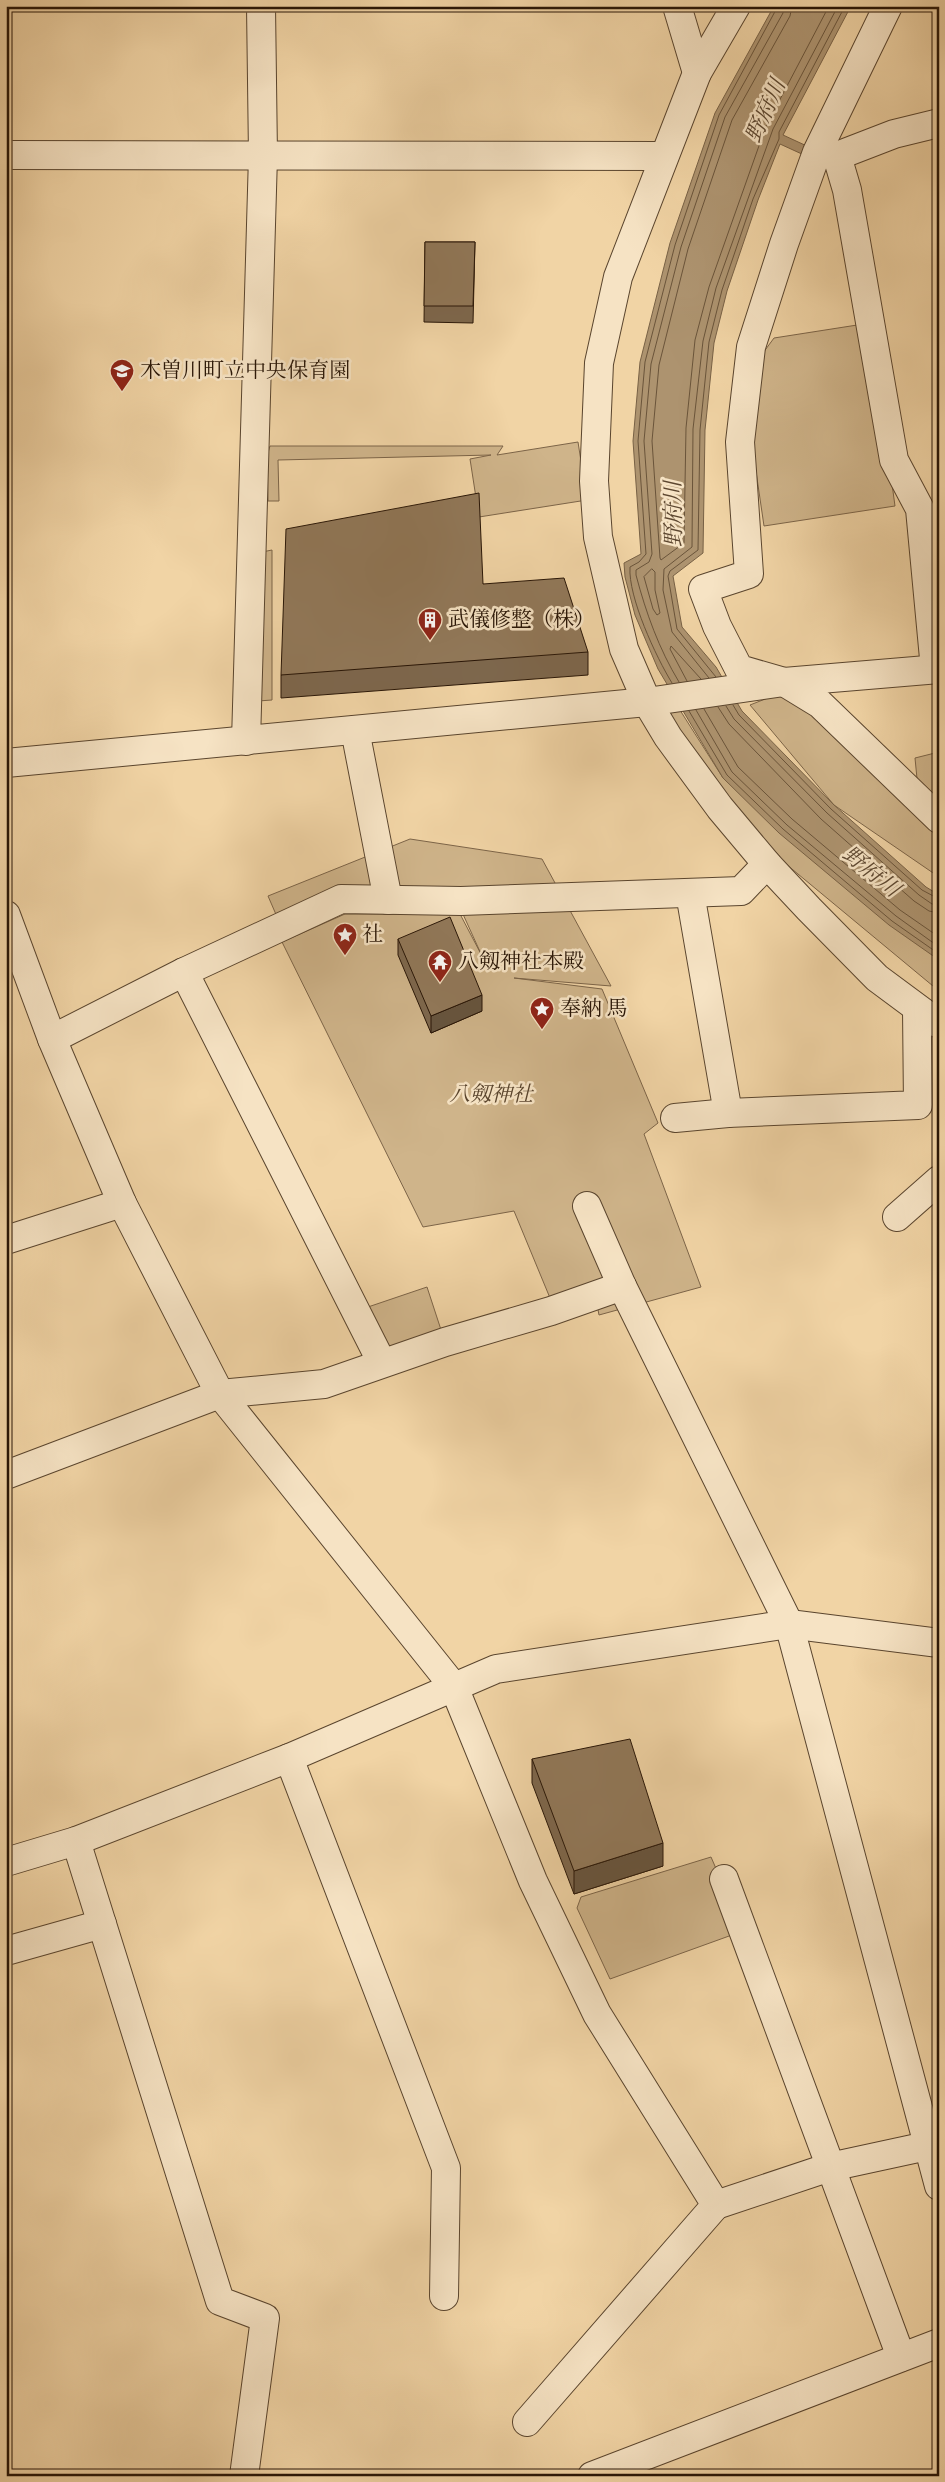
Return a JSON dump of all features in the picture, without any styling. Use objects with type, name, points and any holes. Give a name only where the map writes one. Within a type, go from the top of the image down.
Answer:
[{"type":"street","points":[[246,741],[263,156],[261,6]]},
{"type":"street","points":[[677,6],[697,73]]},
{"type":"street","points":[[736,6],[697,73],[618,277],[599,363],[594,481],[598,536],[624,649],[655,700],[668,737],[720,808],[767,864],[877,978],[939,1024]]},
{"type":"street","points":[[888,6],[827,154],[784,244],[751,347],[740,442],[749,574],[703,589],[717,626],[739,669],[784,682],[820,704],[939,819]]},
{"type":"street","points":[[827,154],[939,123]]},
{"type":"street","points":[[6,763],[655,700],[784,682],[937,669],[920,509],[894,460],[847,190],[827,154]]},
{"type":"street","points":[[6,155],[664,156]]},
{"type":"street","points":[[355,730],[388,900]]},
{"type":"street","points":[[52,1039],[184,972],[342,899],[461,901],[741,891],[767,864]]},
{"type":"street","points":[[690,893],[728,1113]]},
{"type":"street","points":[[6,915],[52,1039],[122,1203],[220,1394],[454,1687],[534,1881],[597,2014],[716,2205]]},
{"type":"street","points":[[184,972],[382,1363]]},
{"type":"street","points":[[676,1118],[728,1113],[918,1105],[917,1008]]},
{"type":"street","points":[[897,1217],[939,1180]]},
{"type":"street","points":[[6,1240],[122,1203]]},
{"type":"street","points":[[587,1206],[622,1286],[789,1624],[933,2146],[939,2186]]},
{"type":"street","points":[[6,1475],[220,1394],[324,1384],[382,1363],[551,1311],[622,1286]]},
{"type":"street","points":[[6,1862],[76,1841],[289,1758],[496,1669],[789,1624],[939,1643]]},
{"type":"street","points":[[289,1758],[446,2168],[444,2296]]},
{"type":"street","points":[[76,1841],[220,2301],[265,2318],[244,2476]]},
{"type":"street","points":[[724,1879],[900,2357]]},
{"type":"street","points":[[6,1951],[102,1924]]},
{"type":"street","points":[[527,2422],[716,2205],[830,2167],[933,2146]]},
{"type":"street","points":[[604,2473],[939,2343]]},
{"type":"green space","points":[[870,323],[895,506],[764,526],[752,444],[760,357],[774,338]]},
{"type":"green space","points":[[578,442],[587,500],[479,517],[470,459],[491,455],[278,460],[279,501],[268,501],[267,456],[270,446],[503,446],[497,455]]},
{"type":"green space","points":[[272,550],[272,700],[258,701],[262,552]]},
{"type":"green space","points":[[793,688],[919,799],[915,758],[939,752],[939,877],[834,805],[750,705]]},
{"type":"green space","points":[[678,707],[723,778],[939,959],[939,991],[763,845],[664,708]]},
{"type":"green space","name":"八剱神社","points":[[410,839],[542,859],[611,986],[514,978],[602,989],[658,1123],[644,1134],[701,1287],[599,1315],[593,1284],[550,1298],[514,1211],[423,1227],[282,942],[345,914],[460,914],[482,956],[457,901],[342,899],[281,926],[268,896]]},
{"type":"green space","points":[[427,1287],[445,1342],[382,1363],[365,1308]]},
{"type":"green space","points":[[711,1857],[743,1931],[610,1979],[577,1908],[581,1897]]},
{"type":"water","name":"野府川","points":[[774,6],[851,6],[783,135],[809,147],[804,155],[780,144],[758,200],[727,291],[714,343],[705,430],[703,553],[673,576],[682,627],[716,667],[742,711],[834,805],[926,887],[939,895],[939,960],[889,925],[779,833],[723,778],[658,669],[635,615],[625,577],[624,563],[641,554],[633,441],[640,362],[670,243],[715,113]]},
{"type":"building","points":[[425,242],[475,242],[473,306],[424,306]]},
{"type":"building","name":"武儀修整（株）","points":[[479,493],[483,584],[564,578],[588,652],[281,675],[286,529]]},
{"type":"building","name":"八剱神社本殿","points":[[450,917],[482,995],[431,1016],[398,939]]},
{"type":"building","points":[[630,1739],[663,1843],[574,1871],[532,1759]]},
{"type":"place","name":"木曽川町立中央保育園","points":[[122,392]]},
{"type":"place","name":"武儀修整（株）","points":[[430,641]]},
{"type":"place","name":"社","points":[[345,956]]},
{"type":"place","name":"八剱神社本殿","points":[[440,983]]},
{"type":"place","name":"奉納 馬","points":[[542,1030]]}]
